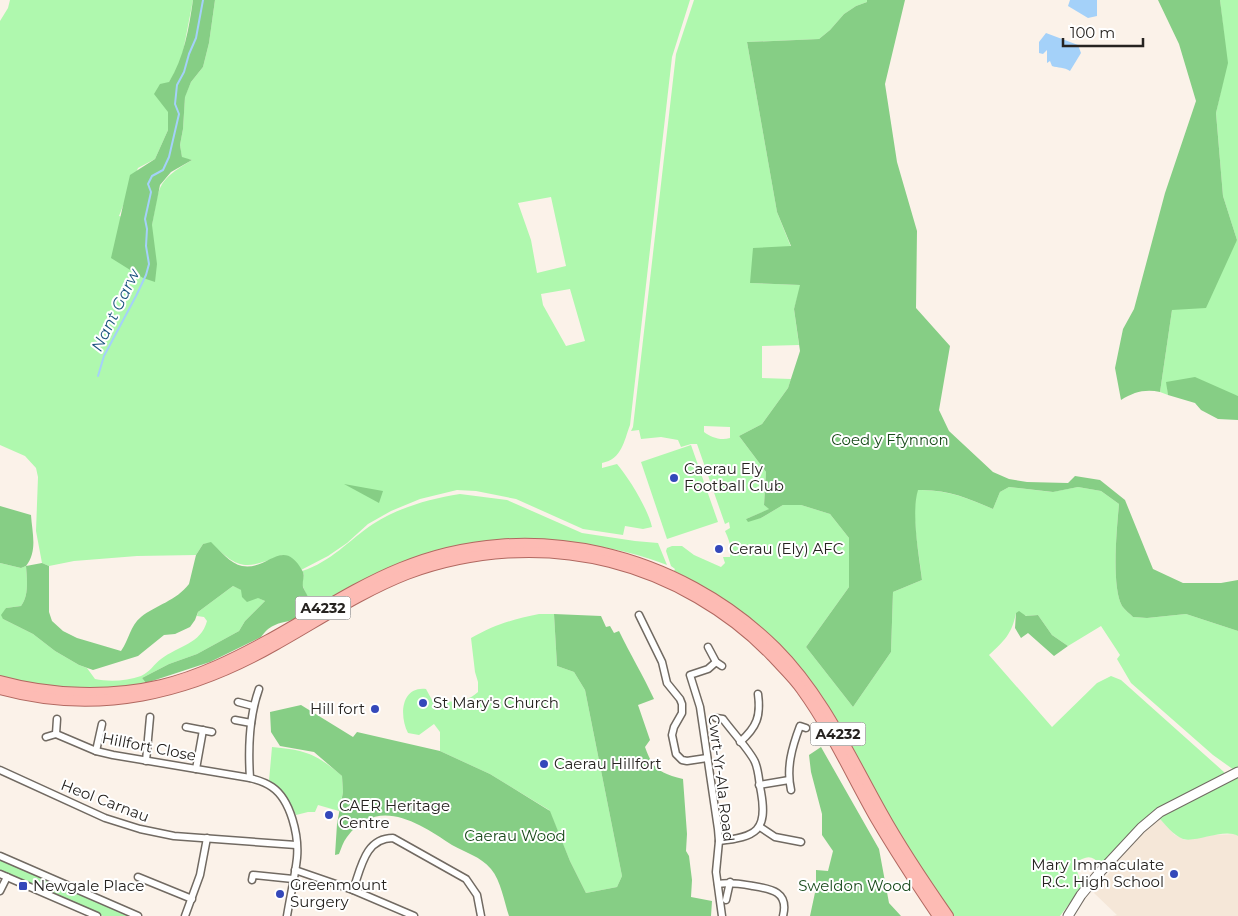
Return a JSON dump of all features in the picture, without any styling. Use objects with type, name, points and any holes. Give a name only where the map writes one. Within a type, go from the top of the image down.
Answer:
[{"type":"main road","name":"A4232","points":[[0,681],[34,688],[74,692],[116,691],[161,685],[209,669],[240,655],[320,610],[402,568],[460,550],[512,544],[565,545],[622,556],[734,611],[776,648],[808,684],[893,831],[922,879],[948,916]]},
{"type":"main road","name":"A4232","points":[[0,689],[39,697],[81,700],[120,698],[168,691],[215,675],[244,662],[374,590],[405,575],[439,564],[490,554],[523,552],[565,553],[649,570]]},
{"type":"main road","name":"A4232","points":[[690,589],[729,618],[769,653],[801,688],[825,725],[876,820],[938,916]]},
{"type":"street","points":[[639,616],[649,629],[662,662],[667,683],[678,695],[682,704],[682,713],[674,726],[672,736],[676,754],[682,760],[688,761],[707,758]]},
{"type":"street","points":[[708,647],[716,662],[722,666]]},
{"type":"street","name":"Cwrt-Yr-Ala Road","points":[[716,662],[708,670],[690,674],[700,707],[718,841],[716,872],[722,916]]},
{"type":"street","points":[[250,778],[249,743],[251,723],[253,706],[259,688]]},
{"type":"street","points":[[740,742],[756,724],[759,713],[756,704],[758,694]]},
{"type":"street","points":[[238,702],[253,706]]},
{"type":"street","points":[[146,761],[150,717]]},
{"type":"street","points":[[716,718],[723,719],[755,761],[764,810],[760,827],[748,835],[736,839],[718,841]]},
{"type":"street","points":[[46,737],[56,734],[57,719]]},
{"type":"street","points":[[235,720],[251,723]]},
{"type":"street","points":[[96,750],[98,734],[102,724]]},
{"type":"street","points":[[791,790],[789,780],[793,745],[800,726],[806,728]]},
{"type":"street","points":[[186,727],[212,732]]},
{"type":"street","points":[[196,769],[203,730]]},
{"type":"street","name":"Hillfort Close","points":[[56,734],[96,750],[146,761],[250,778],[271,786],[289,806],[293,818],[297,856],[287,916]]},
{"type":"street","name":"Heol Carnau","points":[[0,770],[105,818],[140,830],[174,836],[296,845]]},
{"type":"street","points":[[1068,916],[1081,895],[1141,828],[1160,812],[1238,772]]},
{"type":"street","points":[[759,785],[789,780]]},
{"type":"street","points":[[760,827],[775,837],[802,842]]},
{"type":"street","points":[[794,840],[796,833]]},
{"type":"street","points":[[184,916],[192,899],[202,866],[207,838]]},
{"type":"street","points":[[354,890],[370,848],[380,840],[393,838],[466,879],[477,895],[481,916]]},
{"type":"street","points":[[0,856],[138,916]]},
{"type":"street","points":[[295,870],[354,890],[414,916]]},
{"type":"street","points":[[0,890],[3,875],[97,916]]},
{"type":"street","points":[[252,880],[253,875],[293,879]]},
{"type":"street","points":[[138,877],[192,899]]},
{"type":"street","points":[[726,900],[730,882]]},
{"type":"street","points":[[718,884],[730,882],[770,889],[776,892],[784,902],[783,916]]},
{"type":"shaded area","name":"Mary Immaculate R.C. High School","points":[[1159,818],[1175,835],[1185,840],[1213,835],[1235,834],[1238,836],[1238,916],[1113,916],[1117,915],[1094,893],[1125,852]]},
{"type":"green space","points":[[10,0],[193,0],[182,57],[177,70],[169,82],[168,130],[155,159],[138,168],[119,216],[152,225],[161,186],[171,174],[192,160],[182,158],[180,145],[185,96],[191,82],[203,67],[209,43],[215,0],[690,0],[672,57],[630,425],[624,443],[618,453],[614,458],[602,463],[602,468],[617,464],[622,470],[642,503],[652,527],[643,529],[625,526],[623,535],[583,529],[516,499],[476,491],[457,490],[420,499],[391,511],[368,524],[347,543],[328,556],[301,570],[282,555],[251,565],[237,563],[229,559],[211,543],[203,544],[196,555],[137,556],[74,561],[49,566],[42,563],[36,531],[38,477],[36,468],[25,456],[0,445],[0,21],[8,8]],"holes":[[[551,197],[566,266],[537,273],[531,240],[518,203]],[[570,289],[585,341],[566,346],[543,305],[541,294]]]},
{"type":"green space","points":[[193,0],[215,0],[209,43],[203,67],[191,82],[185,97],[180,145],[182,157],[192,160],[171,172],[160,185],[152,225],[157,264],[155,282],[143,278],[111,258],[130,175],[155,159],[168,130],[168,112],[154,94],[160,84],[169,82],[179,63],[188,32]]},
{"type":"green space","points":[[694,0],[867,0],[867,2],[856,6],[844,14],[819,39],[747,42],[777,212],[791,247],[750,283],[801,285],[794,309],[799,345],[762,346],[762,378],[791,379],[788,388],[762,424],[739,436],[766,472],[764,505],[770,509],[746,519],[761,518],[783,505],[801,505],[830,514],[849,538],[849,587],[806,647],[853,707],[891,652],[893,592],[922,580],[915,523],[917,490],[937,491],[956,495],[993,509],[1000,492],[1009,487],[1052,492],[1078,487],[1101,491],[1119,504],[1116,571],[1122,606],[1133,617],[1147,618],[1186,614],[1238,631],[1238,770],[1234,770],[1213,755],[1131,683],[1117,659],[1120,655],[1101,626],[1068,646],[1052,635],[1038,615],[1027,616],[1016,613],[1007,637],[989,655],[1052,727],[1097,683],[1111,676],[1121,680],[1224,772],[1225,775],[1156,811],[1106,861],[1099,863],[1089,857],[1080,860],[1077,863],[1077,870],[1081,886],[1060,916],[953,916],[898,834],[829,707],[798,664],[762,628],[742,612],[721,597],[674,571],[675,569],[671,566],[666,551],[667,548],[672,546],[682,546],[694,555],[721,567],[725,563],[723,557],[730,557],[731,550],[725,531],[730,528],[729,522],[725,524],[697,444],[681,447],[678,440],[661,437],[641,439],[639,430],[631,431],[633,427],[676,54]],"holes":[[[704,426],[730,427],[730,438],[726,439],[716,438],[704,432]]]},
{"type":"green space","name":"Coed y Ffynnon","points":[[867,0],[905,0],[885,84],[897,162],[917,231],[916,308],[950,346],[939,410],[949,431],[993,472],[1009,479],[1027,482],[1068,483],[1075,476],[1100,480],[1125,500],[1153,569],[1183,583],[1221,583],[1238,580],[1238,631],[1186,614],[1147,618],[1133,617],[1122,606],[1116,571],[1119,504],[1101,491],[1078,487],[1053,492],[1009,487],[1000,492],[993,509],[966,498],[947,493],[918,490],[915,522],[922,580],[893,592],[891,652],[853,707],[806,647],[849,587],[849,538],[830,514],[801,505],[783,505],[761,518],[748,522],[746,519],[769,509],[764,505],[766,472],[739,436],[762,424],[788,388],[800,351],[794,309],[800,285],[750,283],[753,248],[791,246],[777,212],[747,42],[819,39],[844,14],[856,6],[867,2]]},
{"type":"green space","points":[[1158,0],[1220,0],[1228,63],[1216,113],[1223,196],[1237,240],[1206,308],[1172,310],[1160,392],[1140,392],[1121,400],[1115,368],[1123,329],[1134,309],[1165,193],[1196,101],[1179,44]]},
{"type":"green space","points":[[1220,0],[1238,0],[1238,396],[1167,382],[1168,395],[1160,392],[1172,310],[1237,240],[1223,196],[1216,113],[1227,63]]},
{"type":"green space","points":[[1195,377],[1238,396],[1238,420],[1218,419],[1201,410],[1195,403],[1168,395],[1166,382]]},
{"type":"green space","name":"Caerau Ely Football Club","points":[[691,445],[718,522],[667,539],[641,462]]},
{"type":"green space","points":[[344,484],[383,491],[379,503]]},
{"type":"green space","points":[[460,494],[507,500],[582,533],[658,543],[667,565],[603,547],[558,541],[491,541],[313,611],[302,584],[304,574],[302,571],[322,562],[383,518],[404,508],[426,501]]},
{"type":"green space","points":[[0,506],[31,515],[32,554],[26,566],[21,568],[0,563]]},
{"type":"green space","points":[[211,542],[229,560],[242,566],[260,564],[282,555],[289,556],[296,561],[303,572],[303,587],[311,608],[292,620],[267,630],[261,637],[210,662],[146,683],[142,678],[169,664],[197,654],[239,631],[245,621],[265,601],[258,598],[247,602],[242,597],[241,590],[233,586],[198,612],[190,627],[175,634],[164,635],[138,656],[93,670],[79,665],[55,651],[33,634],[3,619],[1,615],[6,608],[21,606],[24,602],[27,587],[26,566],[42,563],[49,566],[49,612],[52,621],[63,631],[77,638],[121,651],[132,629],[141,617],[178,595],[189,584],[196,555],[203,544]]},
{"type":"green space","points":[[0,563],[21,568],[26,566],[27,576],[24,602],[21,606],[6,608],[3,619],[33,634],[55,651],[87,668],[95,679],[100,680],[124,680],[141,676],[161,659],[194,640],[200,635],[207,621],[204,617],[197,616],[198,612],[233,586],[265,601],[245,621],[239,631],[197,654],[169,664],[142,678],[146,683],[103,689],[77,689],[38,685],[0,677]]},
{"type":"green space","points":[[1019,611],[1026,616],[1038,615],[1052,635],[1068,646],[1054,656],[1028,633],[1021,638],[1015,628],[1016,613]]},
{"type":"green space","points":[[539,614],[554,614],[557,666],[574,672],[585,690],[622,876],[617,887],[586,893],[570,861],[549,810],[490,774],[440,751],[440,732],[434,724],[419,735],[408,733],[403,719],[404,704],[407,697],[411,692],[418,689],[426,689],[432,700],[451,702],[468,699],[473,696],[478,692],[478,682],[471,638],[504,623]]},
{"type":"green space","name":"Caerau Wood","points":[[554,614],[601,616],[606,627],[610,626],[614,633],[619,631],[645,681],[654,699],[638,705],[650,740],[645,747],[654,766],[668,775],[683,779],[687,834],[686,851],[689,856],[692,880],[691,897],[712,901],[711,916],[509,916],[497,879],[487,865],[426,829],[399,817],[385,816],[372,818],[359,824],[346,839],[339,854],[335,855],[337,824],[343,792],[342,776],[314,752],[280,746],[271,732],[270,712],[301,705],[353,737],[357,732],[440,751],[490,774],[550,811],[570,861],[586,893],[617,887],[622,876],[585,690],[574,672],[557,666]]},
{"type":"green space","points":[[272,747],[310,754],[342,776],[343,792],[339,811],[318,805],[315,812],[296,815],[286,796],[269,781]]},
{"type":"green space","name":"Sweldon Wood","points":[[821,747],[879,849],[889,903],[901,916],[810,916],[816,888],[816,870],[828,871],[833,851],[822,835],[822,814],[811,772],[809,755]]},
{"type":"green space","points":[[1238,776],[1238,836],[1218,834],[1189,840],[1183,839],[1159,818],[1189,799]]},
{"type":"green space","points":[[0,859],[132,916],[103,916],[0,871]]},
{"type":"water","points":[[1070,0],[1097,0],[1097,16],[1088,18],[1068,6]]},
{"type":"water","points":[[1046,33],[1078,45],[1081,53],[1070,71],[1052,66],[1050,61],[1047,63],[1047,50],[1043,54],[1039,53],[1039,42]]},
{"type":"waterway","name":"Nant Garw","points":[[98,376],[104,356],[146,275],[149,264],[145,219],[151,192],[148,184],[152,176],[163,170],[169,157],[179,114],[175,104],[177,85],[184,72],[196,38],[203,0]]},
{"type":"place","name":"Caerau Ely Football Club","points":[[674,478]]},
{"type":"place","name":"Cerau (Ely) AFC","points":[[719,549]]},
{"type":"place","name":"St Mary's Church","points":[[423,703]]},
{"type":"place","name":"Hill fort","points":[[375,709]]},
{"type":"place","name":"Caerau Hillfort","points":[[544,764]]},
{"type":"place","name":"CAER Heritage Centre","points":[[329,815]]},
{"type":"place","name":"Mary Immaculate R.C. High School","points":[[1174,874]]},
{"type":"place","name":"Newgale Place","points":[[23,886]]},
{"type":"place","name":"Greenmount Surgery","points":[[280,894]]}]
